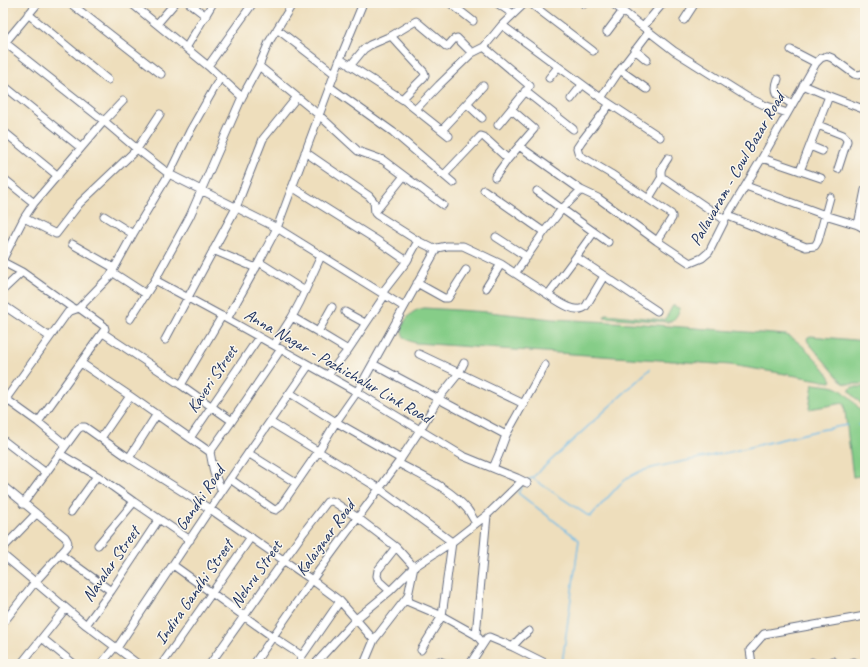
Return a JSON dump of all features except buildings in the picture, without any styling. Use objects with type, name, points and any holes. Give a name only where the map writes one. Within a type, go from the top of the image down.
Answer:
[{"type":"street","points":[[38,3],[4,42],[169,174],[277,228],[404,307]]},
{"type":"street","points":[[70,3],[161,74]]},
{"type":"street","points":[[131,3],[208,66],[242,97]]},
{"type":"street","points":[[157,24],[175,3]]},
{"type":"street","points":[[189,3],[206,16]]},
{"type":"street","points":[[186,48],[213,3]]},
{"type":"street","points":[[208,66],[253,3]]},
{"type":"street","name":"Anna Nagar - Pozhichalur Link Road","points":[[363,3],[340,59],[277,228],[257,265],[224,318],[328,375],[463,456],[525,482],[487,515]]},
{"type":"street","points":[[450,3],[473,21]]},
{"type":"street","points":[[497,3],[513,14]]},
{"type":"street","points":[[416,109],[472,53],[484,47],[502,25],[525,3],[593,51]]},
{"type":"street","points":[[612,3],[674,51],[747,97],[787,113]]},
{"type":"street","points":[[607,32],[626,3]]},
{"type":"street","points":[[601,98],[635,50],[663,3]]},
{"type":"street","points":[[684,20],[695,3]]},
{"type":"street","points":[[130,319],[155,280],[190,216],[242,97],[259,66],[269,42],[278,29],[290,4]]},
{"type":"street","points":[[28,14],[108,80]]},
{"type":"street","points":[[350,66],[364,49],[391,36],[416,21],[447,47],[454,39],[457,38],[472,53]]},
{"type":"street","points":[[502,25],[582,85],[660,137]]},
{"type":"street","points":[[278,29],[335,74]]},
{"type":"street","points":[[391,36],[424,72],[425,75],[402,99]]},
{"type":"street","points":[[484,47],[530,86],[498,125]]},
{"type":"street","points":[[635,50],[647,60]]},
{"type":"street","points":[[791,50],[816,63],[827,56],[854,74],[858,75],[865,73]]},
{"type":"street","points":[[340,59],[402,99],[449,136]]},
{"type":"street","name":"Pallavaram - Cowl Bazar Road","points":[[519,146],[581,190],[598,198],[690,264],[702,258],[709,252],[726,218],[746,186],[816,63]]},
{"type":"street","points":[[259,66],[319,115],[358,151],[383,160],[443,205]]},
{"type":"street","points":[[548,78],[558,67]]},
{"type":"street","points":[[620,70],[647,89]]},
{"type":"street","points":[[66,445],[38,422],[5,401],[68,312],[76,309],[110,276],[169,174],[190,131],[220,78]]},
{"type":"street","points":[[778,79],[775,87],[777,94],[792,104]]},
{"type":"street","points":[[3,85],[81,148]]},
{"type":"street","points":[[571,99],[582,85]]},
{"type":"street","points":[[442,130],[483,86]]},
{"type":"street","points":[[803,86],[863,109]]},
{"type":"street","points":[[330,87],[393,132],[453,183]]},
{"type":"street","points":[[525,91],[573,128]]},
{"type":"street","points":[[800,171],[829,96]]},
{"type":"street","points":[[165,340],[236,208],[263,139],[297,97]]},
{"type":"street","points":[[38,422],[105,329],[104,326],[76,309],[22,272],[3,262],[24,218],[34,203],[123,101]]},
{"type":"street","points":[[467,104],[482,118]]},
{"type":"street","points":[[610,104],[577,148],[579,155],[649,198],[671,214],[672,216],[657,241]]},
{"type":"street","points":[[495,177],[508,159],[534,129],[511,109]]},
{"type":"street","points":[[24,218],[56,234],[79,204],[137,149],[160,114]]},
{"type":"street","points":[[818,125],[843,135],[846,138],[847,141],[838,169]]},
{"type":"street","points":[[3,131],[58,176]]},
{"type":"street","points":[[444,175],[481,136],[508,159]]},
{"type":"street","points":[[810,146],[822,151]]},
{"type":"street","points":[[305,152],[369,196],[374,202],[375,212],[377,215],[418,241],[436,250]]},
{"type":"street","points":[[668,158],[660,173],[662,178],[726,218],[806,247],[815,246],[818,241],[830,197]]},
{"type":"street","points":[[762,158],[820,178]]},
{"type":"street","points":[[375,212],[404,176]]},
{"type":"street","points":[[3,178],[34,203]]},
{"type":"street","points":[[649,198],[662,178]]},
{"type":"street","points":[[746,186],[862,227],[865,190]]},
{"type":"street","points":[[292,187],[407,261]]},
{"type":"street","points":[[484,190],[544,232]]},
{"type":"street","points":[[513,272],[516,272],[519,269],[544,232],[562,209],[581,190]]},
{"type":"street","points":[[537,191],[608,242]]},
{"type":"street","points":[[104,216],[133,234]]},
{"type":"street","points":[[547,294],[576,258],[594,232]]},
{"type":"street","points":[[496,237],[527,257]]},
{"type":"street","points":[[328,375],[348,350],[383,294],[407,261],[418,241]]},
{"type":"street","points":[[72,244],[113,270],[146,294]]},
{"type":"street","points":[[230,479],[273,509],[276,510],[280,507],[357,392],[437,248],[447,246],[463,246],[501,264],[566,306],[580,309],[584,309],[604,276]]},
{"type":"street","points":[[213,250],[257,265],[306,291]]},
{"type":"street","points":[[274,345],[292,317],[306,291],[321,256]]},
{"type":"street","points":[[576,258],[657,311]]},
{"type":"street","points":[[486,288],[501,264]]},
{"type":"street","points":[[418,284],[444,298],[448,298],[466,270]]},
{"type":"street","points":[[3,290],[22,272]]},
{"type":"street","points":[[155,280],[224,318],[181,385]]},
{"type":"street","points":[[3,306],[50,337]]},
{"type":"street","points":[[318,332],[332,307]]},
{"type":"street","points":[[345,312],[365,324]]},
{"type":"street","points":[[292,317],[348,350]]},
{"type":"street","points":[[103,333],[232,421]]},
{"type":"street","name":"Kaveri Street","points":[[190,438],[259,337]]},
{"type":"street","points":[[210,452],[280,349]]},
{"type":"street","points":[[419,354],[524,404]]},
{"type":"street","points":[[81,363],[210,452],[214,473],[222,491]]},
{"type":"street","name":"Kalaignar Road","points":[[254,664],[312,580],[400,461],[438,399],[459,373],[464,363]]},
{"type":"street","points":[[373,364],[506,434]]},
{"type":"street","name":"Gandhi Road","points":[[101,664],[116,648],[309,365]]},
{"type":"street","points":[[493,468],[506,434],[545,365]]},
{"type":"street","points":[[290,393],[436,484],[454,497],[468,510],[476,523]]},
{"type":"street","points":[[101,438],[130,396]]},
{"type":"street","points":[[129,458],[156,414]]},
{"type":"street","points":[[270,422],[380,489],[452,542]]},
{"type":"street","points":[[23,504],[78,429],[85,427],[129,458],[210,509],[312,580],[340,601],[374,640]]},
{"type":"street","points":[[3,440],[46,473]]},
{"type":"street","points":[[248,453],[296,483]]},
{"type":"street","points":[[60,454],[97,476],[190,540]]},
{"type":"street","points":[[71,512],[97,476]]},
{"type":"street","points":[[3,486],[68,541],[68,544],[35,582],[3,623]]},
{"type":"street","points":[[98,545],[134,502]]},
{"type":"street","name":"Nehru Street","points":[[210,664],[327,502],[334,502],[358,518]]},
{"type":"street","points":[[3,548],[36,514]]},
{"type":"street","points":[[315,664],[356,620],[390,591],[414,567],[452,542],[487,515]]},
{"type":"street","points":[[476,635],[487,515]]},
{"type":"street","points":[[358,518],[396,547],[414,567]]},
{"type":"street","name":"Navalar Street","points":[[86,625],[111,591],[159,519]]},
{"type":"street","name":"Indira Gandhi Street","points":[[162,664],[251,537]]},
{"type":"street","points":[[421,650],[442,616],[452,542]]},
{"type":"street","points":[[390,591],[379,581],[377,576],[378,570],[396,547]]},
{"type":"street","points":[[60,554],[111,591]]},
{"type":"street","points":[[3,555],[86,625],[138,664]]},
{"type":"street","points":[[173,565],[302,656]]},
{"type":"street","points":[[414,567],[408,596],[409,602],[442,616],[476,635],[484,644]]},
{"type":"street","points":[[364,664],[374,640],[408,596]]},
{"type":"street","points":[[299,664],[302,656],[340,601]]},
{"type":"street","points":[[21,664],[66,608]]},
{"type":"street","points":[[752,664],[750,650],[764,634],[865,616]]},
{"type":"street","points":[[513,647],[517,641],[529,631]]},
{"type":"street","points":[[470,664],[489,637],[547,664]]},
{"type":"street","points":[[42,638],[74,664]]},
{"type":"street","points":[[439,660],[447,664]]},
{"type":"street","points":[[3,661],[7,664]]},
{"type":"green space","points":[[673,305],[680,309],[674,319],[668,322],[604,317],[606,314],[665,320]]},
{"type":"green space","points":[[424,308],[489,312],[553,319],[631,323],[786,335],[798,342],[812,355],[832,381],[830,382],[731,365],[416,343],[407,340],[402,331],[406,319],[412,313]]},
{"type":"green space","points":[[811,336],[865,341],[865,384],[843,383],[808,342],[808,337]]},
{"type":"green space","points":[[813,384],[832,386],[839,389],[847,395],[865,415],[865,475],[853,477],[844,403],[809,409]]},
{"type":"green space","points":[[852,387],[865,387],[865,408],[850,392]]},
{"type":"waterway","points":[[528,480],[532,478],[650,369]]},
{"type":"waterway","points":[[532,478],[590,517],[621,483],[641,471],[847,425]]},
{"type":"waterway","points":[[858,425],[865,427]]},
{"type":"waterway","points":[[522,486],[518,493],[579,540],[562,664]]}]
